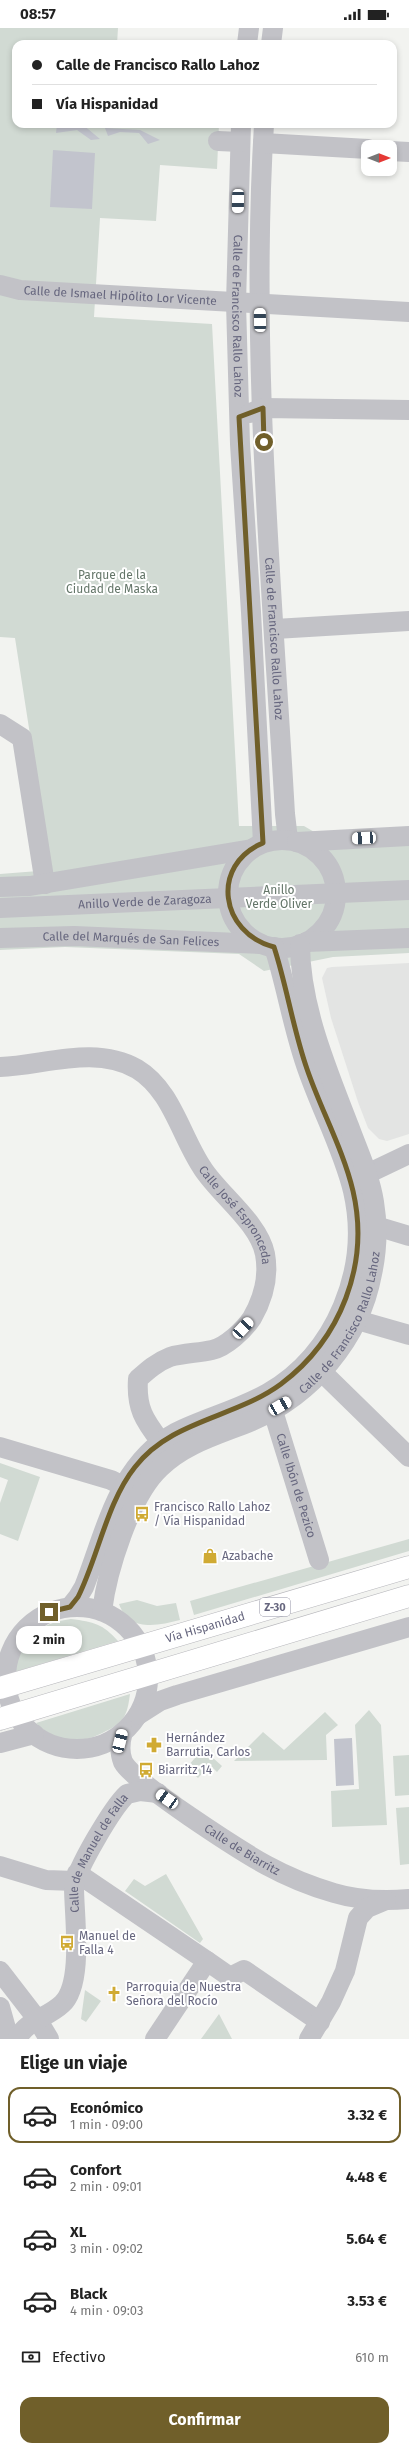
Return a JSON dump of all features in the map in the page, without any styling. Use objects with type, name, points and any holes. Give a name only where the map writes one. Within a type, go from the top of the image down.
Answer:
[{"type":"highway","name":"Vía Hispanidad","points":[[4,1687],[409,1567]]},
{"type":"highway","name":"Z-30","points":[[9,1717],[147,1674],[409,1596]]},
{"type":"street","points":[[248,40],[249,28]]},
{"type":"street","points":[[272,40],[273,28]]},
{"type":"street","points":[[218,141],[241,133]]},
{"type":"street","name":"Calle de Francisco Rallo Lahoz","points":[[241,133],[236,303],[239,417],[257,846]]},
{"type":"street","points":[[264,133],[361,149]]},
{"type":"street","name":"Calle de Francisco Rallo Lahoz","points":[[264,133],[260,304],[263,408],[285,814],[292,841]]},
{"type":"street","points":[[397,151],[409,152]]},
{"type":"street","name":"Calle de Ismael Hipólito Lor Vicente","points":[[0,285],[20,290],[409,312]]},
{"type":"street","points":[[239,417],[263,408],[409,410]]},
{"type":"street","points":[[275,629],[409,620]]},
{"type":"street","points":[[0,724],[22,738],[45,884]]},
{"type":"street","points":[[0,887],[45,884],[257,846],[275,840],[292,841],[409,836]]},
{"type":"street","points":[[292,841],[315,852],[328,867],[336,894],[333,910],[327,922],[318,934],[303,943]]},
{"type":"street","points":[[257,846],[238,862],[230,878],[228,897],[232,914],[239,926],[249,936],[268,945],[286,948],[303,943],[409,938]]},
{"type":"street","name":"Anillo Verde de Zaragoza","points":[[0,908],[409,890]]},
{"type":"street","name":"Calle del Marqués de San Felices","points":[[0,938],[74,936],[268,945]]},
{"type":"street","name":"Calle de Francisco Rallo Lahoz","points":[[102,1611],[108,1577],[132,1511],[145,1485],[152,1476],[181,1451],[272,1411],[288,1402],[322,1372],[341,1348],[357,1320],[372,1276],[376,1226],[374,1203],[367,1174],[326,1065],[313,1020],[302,972],[303,943]]},
{"type":"street","name":"Calle de Francisco Rallo Lahoz","points":[[70,1607],[84,1587],[123,1486],[138,1464],[161,1442],[184,1429],[268,1393],[304,1365],[323,1342],[347,1296],[356,1263],[358,1235],[353,1192],[298,1043],[268,945]]},
{"type":"street","name":"Calle José Espronceda","points":[[0,1067],[20,1066],[80,1057],[108,1058],[136,1069],[157,1086],[203,1170],[246,1221],[265,1253],[266,1274],[260,1301],[251,1319],[235,1336],[214,1350],[171,1357],[153,1365],[138,1379],[137,1398],[142,1414],[161,1442]]},
{"type":"street","points":[[353,1192],[367,1174],[409,1154]]},
{"type":"street","points":[[376,1226],[409,1236]]},
{"type":"street","points":[[357,1320],[409,1335]]},
{"type":"street","points":[[322,1372],[409,1457]]},
{"type":"street","name":"Calle Ibón de Pezico","points":[[272,1411],[319,1560]]},
{"type":"street","points":[[0,1447],[106,1478],[123,1486]]},
{"type":"street","points":[[0,1645],[20,1635],[41,1616],[70,1607],[88,1608],[102,1611],[130,1631],[140,1646],[145,1661],[147,1674],[147,1690],[138,1714],[123,1732],[104,1743],[82,1749]]},
{"type":"street","points":[[138,1714],[160,1701],[409,1627]]},
{"type":"street","points":[[20,1635],[6,1665],[4,1687],[9,1717],[34,1734],[57,1746],[82,1749],[104,1756],[114,1764],[124,1780],[124,1797]]},
{"type":"street","points":[[160,1701],[178,1666]]},
{"type":"street","name":"Calle de Biarritz","points":[[123,1732],[120,1749],[124,1763],[158,1793],[266,1865],[300,1882],[335,1893],[386,1900],[409,1899]]},
{"type":"street","points":[[0,1743],[34,1734]]},
{"type":"street","name":"Calle de Manuel de Falla","points":[[16,2039],[24,2028],[61,2005],[72,1986],[75,1956],[76,1877],[124,1797],[135,1791],[158,1793]]},
{"type":"street","points":[[0,1866],[52,1882],[76,1877],[230,1977],[244,1970],[320,2022]]},
{"type":"street","points":[[335,1893],[349,1910],[355,1924]]},
{"type":"street","points":[[309,2039],[320,2022],[345,1971],[355,1924],[367,1908],[386,1900]]},
{"type":"street","points":[[155,2039],[207,1961]]},
{"type":"street","points":[[0,1971],[37,2019],[49,2039]]},
{"type":"street","points":[[0,2007],[9,2039]]},
{"type":"shaded area","points":[[57,128],[87,128],[100,139],[91,140],[77,130],[56,133]]},
{"type":"shaded area","points":[[105,128],[140,130],[160,140],[148,144],[139,133],[120,132],[108,136]]},
{"type":"shaded area","points":[[53,150],[95,153],[92,209],[50,207]]},
{"type":"shaded area","points":[[409,963],[409,1134],[387,1141],[379,1139],[368,1128],[331,1018],[322,978],[327,968],[332,967]]},
{"type":"shaded area","points":[[352,1738],[354,1785],[336,1786],[334,1739]]},
{"type":"green space","name":"Parque de la Ciudad de Maska","points":[[0,28],[118,28],[117,40],[12,40],[12,128],[219,128],[217,169],[160,165],[156,221],[100,218],[94,317],[212,324],[239,826],[304,826],[338,846],[409,843],[409,953],[333,957],[264,971],[239,954],[65,947],[0,950],[0,874],[51,870],[15,638],[0,637]]},
{"type":"green space","points":[[0,1463],[40,1477],[18,1541],[0,1534],[0,1503],[8,1480],[0,1477]]},
{"type":"green space","points":[[409,1539],[409,1551],[194,1615],[190,1601]]},
{"type":"green space","points":[[137,1600],[157,1606],[176,1603],[180,1620],[153,1625],[137,1623],[124,1613],[119,1604]]},
{"type":"green space","points":[[71,1619],[86,1621],[103,1627],[118,1641],[14,1672],[21,1650],[32,1635],[49,1624]]},
{"type":"green space","points":[[130,1694],[127,1710],[122,1720],[109,1730],[97,1736],[87,1739],[70,1740],[52,1735],[36,1723]]},
{"type":"green space","points":[[369,1710],[381,1725],[387,1825],[332,1827],[331,1791],[359,1789],[355,1725]]},
{"type":"green space","points":[[325,1712],[338,1725],[326,1735],[327,1760],[234,1761],[263,1732],[284,1750]]},
{"type":"green space","points":[[203,1749],[222,1766],[217,1772],[210,1765],[198,1778],[187,1767]]},
{"type":"green space","points":[[409,1755],[409,1795],[395,1796],[393,1756]]},
{"type":"green space","points":[[409,1807],[409,1864],[400,1865],[396,1808]]},
{"type":"green space","points":[[166,1874],[203,1939],[200,1943],[125,1891],[134,1879],[145,1886]]},
{"type":"green space","points":[[85,1990],[101,2001],[86,2022],[81,2019]]},
{"type":"green space","points":[[219,2014],[232,2039],[201,2039]]},
{"type":"place","name":"Francisco Rallo Lahoz / Vía Hispanidad","points":[[142,1514]]},
{"type":"place","name":"Azabache","points":[[210,1556]]},
{"type":"place","name":"Hernández Barrutia, Carlos","points":[[154,1745]]},
{"type":"place","name":"Biarritz 14","points":[[146,1770]]},
{"type":"place","name":"Manuel de Falla 4","points":[[67,1943]]},
{"type":"place","name":"Parroquia de Nuestra Señora del Rocío","points":[[114,1994]]},
{"type":"route","points":[[49,1612],[70,1607],[84,1587],[123,1486],[140,1460],[169,1436],[268,1393],[304,1365],[323,1342],[340,1313],[347,1296],[356,1263],[358,1235],[353,1192],[296,1036],[274,947],[261,944],[249,936],[239,926],[232,914],[228,897],[230,878],[238,862],[252,849],[263,843],[239,417],[263,408],[264,442]]},
{"type":"park label","name":"Anillo Verde Oliver","points":[[279,897]]}]
